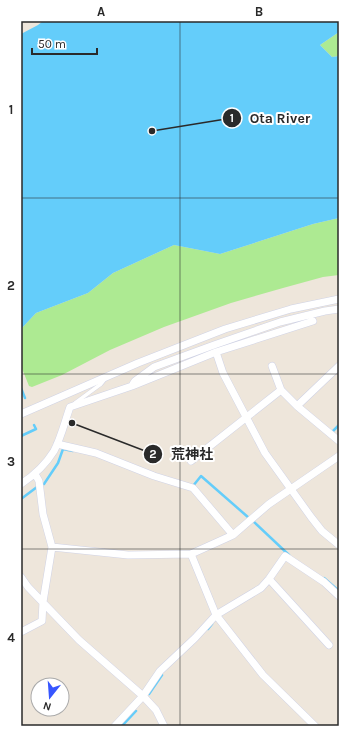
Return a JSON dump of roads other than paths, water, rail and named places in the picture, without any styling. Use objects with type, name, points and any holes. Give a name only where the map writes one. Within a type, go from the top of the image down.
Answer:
[{"type":"street","points":[[21,414],[138,363],[225,329],[291,309],[339,298]]},
{"type":"street","points":[[132,386],[135,381],[154,367],[191,353],[280,322],[339,309]]},
{"type":"street","points":[[21,484],[35,474],[53,452],[70,407],[132,386],[216,352],[313,321]]},
{"type":"street","points":[[216,352],[223,373],[265,453],[318,526],[339,545]]},
{"type":"street","points":[[272,366],[281,390],[297,406],[339,441]]},
{"type":"street","points":[[297,406],[339,366]]},
{"type":"street","points":[[191,461],[281,390]]},
{"type":"street","points":[[57,444],[96,453],[154,476],[192,488],[234,535]]},
{"type":"street","points":[[52,547],[128,555],[191,554],[234,535],[269,504],[339,456]]},
{"type":"street","points":[[21,632],[42,621],[43,602],[52,547],[43,514],[39,481],[35,474]]},
{"type":"street","points":[[191,554],[216,615],[263,675],[315,726]]},
{"type":"street","points":[[115,726],[143,696],[160,671],[195,638],[216,615],[261,588],[285,556],[324,582],[339,596]]},
{"type":"street","points":[[21,577],[28,587],[79,640],[143,696],[156,710],[164,726]]},
{"type":"street","points":[[269,578],[329,644]]},
{"type":"lane","points":[[70,407],[101,384],[108,376]]},
{"type":"water","points":[[43,21],[339,21],[339,32],[320,45],[332,57],[339,56],[339,218],[313,224],[220,254],[174,245],[113,273],[88,293],[36,313],[21,329],[21,34]]},
{"type":"waterway","points":[[21,388],[25,398]]},
{"type":"waterway","points":[[21,436],[36,429],[34,425]]},
{"type":"waterway","points":[[333,433],[332,432],[339,425]]},
{"type":"waterway","points":[[44,484],[58,463],[63,449],[73,451]]},
{"type":"waterway","points":[[193,486],[201,476],[249,518]]},
{"type":"waterway","points":[[21,499],[37,487]]},
{"type":"waterway","points":[[253,521],[289,555]]},
{"type":"waterway","points":[[324,578],[339,591]]},
{"type":"waterway","points":[[208,629],[212,624]]},
{"type":"waterway","points":[[149,694],[162,675]]},
{"type":"waterway","points":[[122,726],[136,711]]},
{"type":"place","name":"Ota River","points":[[152,131]]},
{"type":"place","name":"荒神社","points":[[72,423]]}]
